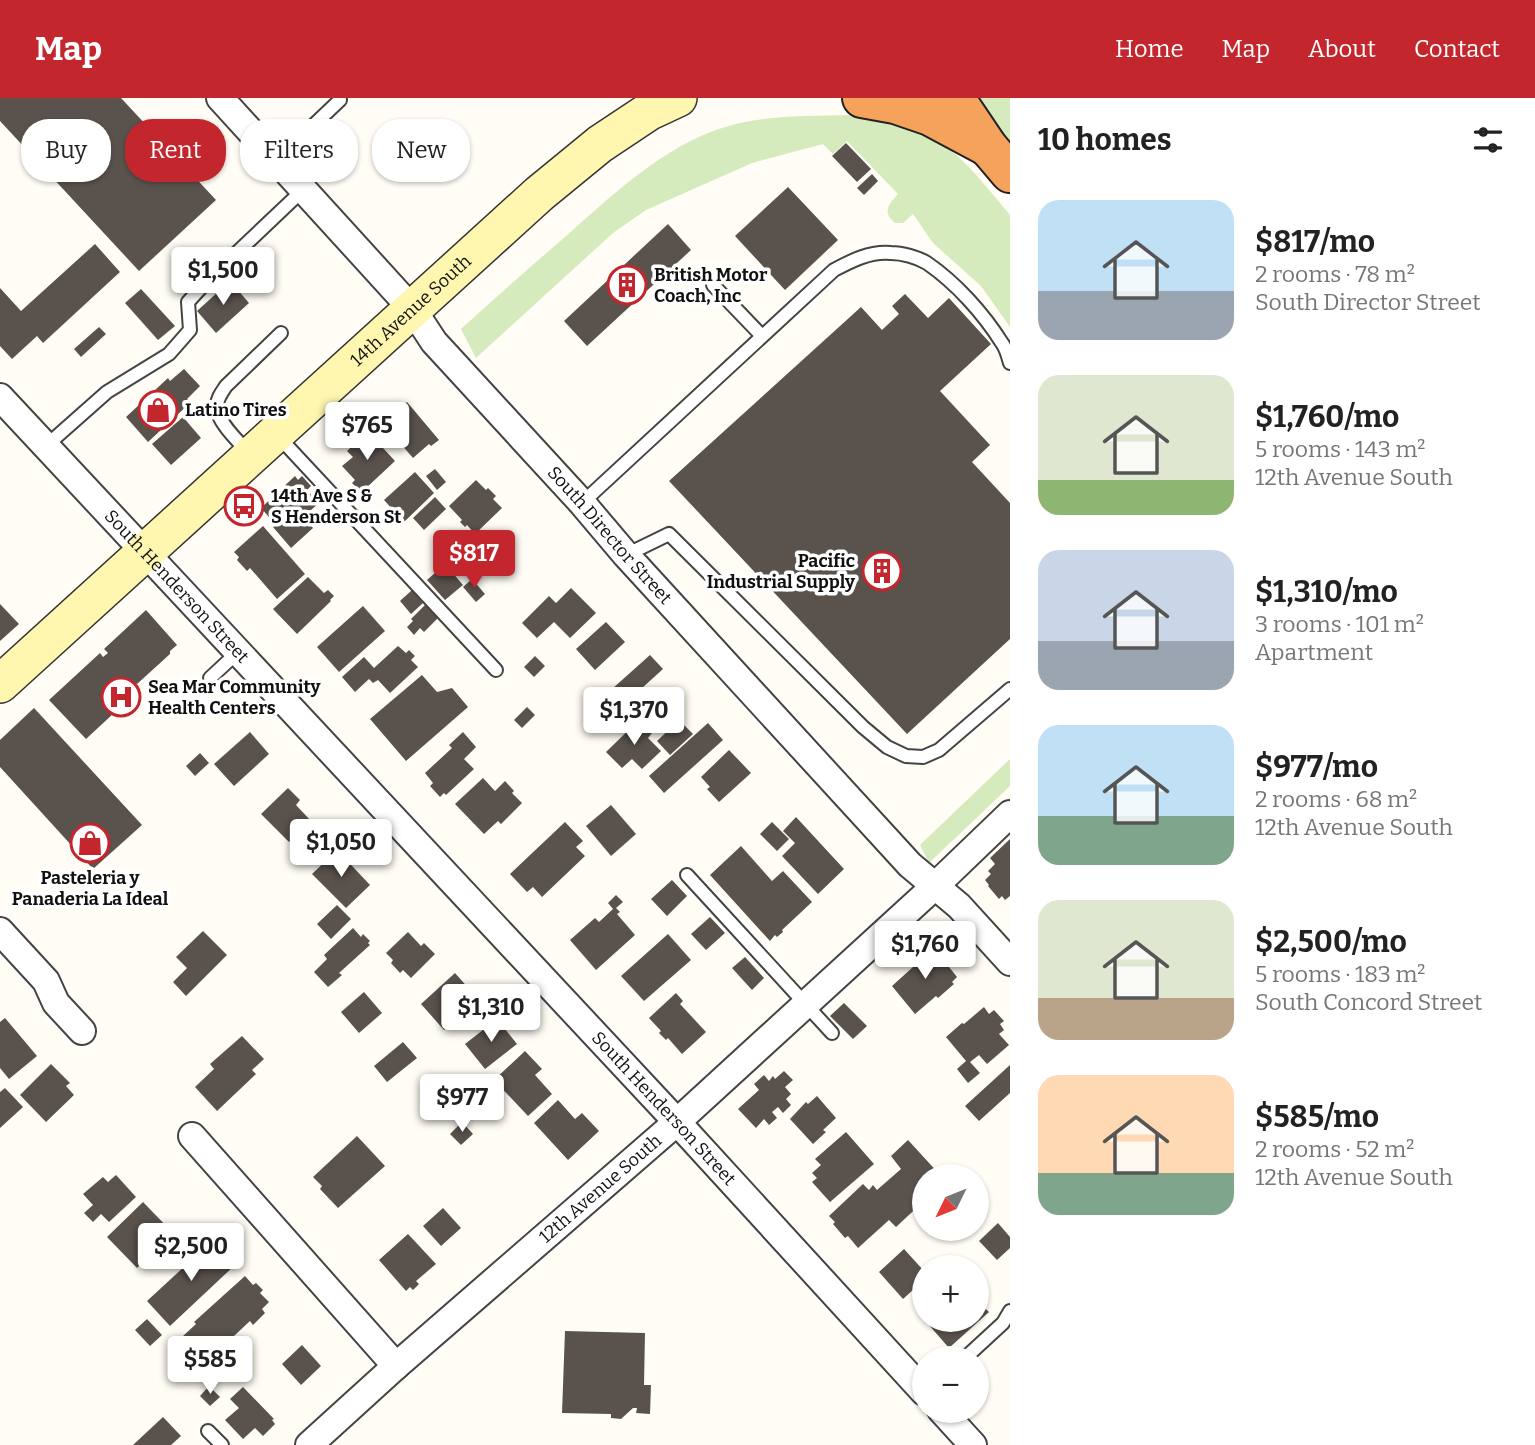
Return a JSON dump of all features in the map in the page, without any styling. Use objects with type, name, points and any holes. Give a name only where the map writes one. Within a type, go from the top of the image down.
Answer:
[{"type":"highway","points":[[862,98],[895,104],[930,116],[999,160]]},
{"type":"highway","points":[[955,98],[999,160]]},
{"type":"main road","name":"14th Avenue South","points":[[0,684],[554,181],[600,144],[661,103]]},
{"type":"street","name":"South Director Street","points":[[220,98],[240,120]]},
{"type":"street","name":"South Director Street","points":[[297,182],[413,310],[434,342],[910,866],[959,906],[1010,962]]},
{"type":"street","name":"South Henderson Street","points":[[0,397],[677,1122],[912,1379]]},
{"type":"street","name":"12th Avenue South","points":[[309,1445],[677,1122],[1010,814]]},
{"type":"street","points":[[0,931],[46,981],[56,1003],[82,1031]]},
{"type":"street","points":[[191,1136],[396,1366]]},
{"type":"street","points":[[953,1423],[973,1445]]},
{"type":"lane","points":[[320,119],[340,100]]},
{"type":"lane","points":[[46,446],[107,391],[169,354],[190,330],[188,302],[304,189]]},
{"type":"lane","points":[[582,503],[834,270],[853,259],[890,253],[926,262],[968,298],[1004,345],[1010,363]]},
{"type":"lane","points":[[713,285],[762,336]]},
{"type":"lane","points":[[281,333],[219,396],[218,414],[224,424],[264,445],[496,670]]},
{"type":"lane","points":[[626,555],[669,534],[863,727],[887,747],[906,756],[923,757],[939,750],[1010,689]]},
{"type":"lane","points":[[210,678],[238,652]]},
{"type":"lane","points":[[687,875],[832,1034]]},
{"type":"lane","points":[[978,1346],[1003,1323],[1010,1311]]},
{"type":"lane","points":[[208,1431],[222,1445]]},
{"type":"green space","points":[[979,98],[1010,98],[1010,143]]},
{"type":"green space","points":[[849,115],[906,126],[938,141],[967,165],[1010,215],[1010,327],[981,286],[933,243],[913,214],[903,223],[895,223],[891,219],[888,208],[898,194],[847,141],[833,154],[823,144],[752,163],[646,210],[613,233],[476,358],[461,329],[600,206],[659,160],[700,136],[738,124],[785,117]]},
{"type":"green space","points":[[1010,759],[1010,786],[929,863],[920,845]]},
{"type":"building","points":[[0,98],[121,98],[141,119],[125,119],[125,182],[199,182],[216,200],[139,271],[57,182],[111,182],[111,119],[21,119],[21,144],[0,121]]},
{"type":"building","points":[[846,143],[871,169],[857,182],[832,156]]},
{"type":"building","points":[[872,174],[878,181],[864,195],[857,188]]},
{"type":"building","points":[[788,187],[838,240],[785,290],[735,236]]},
{"type":"building","name":"British Motor Coach, Inc","points":[[668,224],[691,250],[587,346],[564,321]]},
{"type":"building","points":[[95,244],[120,272],[43,343],[37,336],[12,359],[0,346],[0,288],[21,311]]},
{"type":"building","points":[[230,281],[249,303],[216,333],[197,311]]},
{"type":"building","points":[[141,289],[175,326],[158,340],[125,303]]},
{"type":"building","name":"Pacific Industrial Supply","points":[[905,294],[928,318],[949,298],[991,344],[940,391],[990,445],[972,462],[1010,503],[1010,639],[907,734],[669,481],[861,307],[882,330],[899,314],[892,306]]},
{"type":"building","points":[[99,327],[106,334],[81,357],[74,349]]},
{"type":"building","name":"Latino Tires","points":[[184,369],[200,386],[187,399],[190,403],[148,442],[126,417],[168,378],[170,381]]},
{"type":"building","points":[[407,402],[439,440],[431,446],[429,444],[413,458],[380,420],[390,412],[392,415]]},
{"type":"building","points":[[183,417],[201,438],[171,465],[152,444]]},
{"type":"building","points":[[363,436],[371,444],[381,439],[386,445],[383,448],[395,461],[360,491],[352,483],[355,480],[342,466],[353,457],[347,451]]},
{"type":"building","points":[[435,469],[446,482],[437,490],[426,476]]},
{"type":"building","points":[[415,472],[434,493],[404,522],[384,500]]},
{"type":"building","points":[[295,476],[298,480],[302,476],[311,486],[307,490],[319,503],[303,517],[313,528],[291,548],[261,508]]},
{"type":"building","points":[[476,480],[496,496],[493,499],[502,508],[475,534],[460,522],[462,520],[449,506]]},
{"type":"building","points":[[435,497],[446,509],[424,530],[413,518]]},
{"type":"building","points":[[263,526],[305,574],[277,599],[250,568],[247,571],[234,552]]},
{"type":"building","points":[[445,564],[463,585],[445,600],[427,580]]},
{"type":"building","points":[[308,577],[324,593],[328,590],[334,596],[297,634],[273,609]]},
{"type":"building","points":[[472,579],[485,594],[476,602],[463,587]]},
{"type":"building","points":[[571,588],[596,613],[570,638],[554,622],[537,638],[522,623],[549,596],[556,603]]},
{"type":"building","points":[[412,590],[423,603],[411,614],[400,601]]},
{"type":"building","points":[[427,603],[440,616],[424,632],[420,628],[414,635],[407,627]]},
{"type":"building","points":[[0,604],[19,624],[0,641]]},
{"type":"building","points":[[363,606],[385,631],[339,672],[317,647]]},
{"type":"building","points":[[146,610],[177,645],[137,684],[134,682],[130,686],[133,689],[125,697],[128,700],[86,739],[49,700],[100,653],[103,657],[108,653],[104,649]]},
{"type":"building","points":[[606,622],[625,642],[595,670],[576,649]]},
{"type":"building","points":[[398,646],[406,653],[409,650],[415,656],[411,660],[418,667],[390,693],[378,680],[373,683],[369,679],[355,692],[342,677],[364,657],[374,668]]},
{"type":"building","points":[[650,655],[663,669],[597,729],[584,714]]},
{"type":"building","points":[[535,656],[545,666],[534,677],[524,667]]},
{"type":"building","points":[[422,675],[437,692],[452,688],[468,707],[406,761],[370,719]]},
{"type":"building","points":[[527,707],[535,715],[522,728],[514,720]]},
{"type":"building","points":[[34,708],[142,825],[93,869],[0,767],[0,740]]},
{"type":"building","points":[[639,720],[652,733],[648,738],[661,751],[642,769],[632,759],[622,768],[606,752]]},
{"type":"building","points":[[679,720],[693,734],[670,755],[657,741]]},
{"type":"building","points":[[708,723],[723,740],[664,793],[649,776]]},
{"type":"building","points":[[250,732],[269,754],[234,786],[214,764]]},
{"type":"building","points":[[463,732],[476,747],[464,759],[474,769],[446,795],[444,793],[440,797],[430,786],[433,783],[425,773],[452,748],[449,745]]},
{"type":"building","points":[[729,750],[751,773],[719,802],[707,789],[710,787],[701,777]]},
{"type":"building","points":[[200,753],[209,763],[195,776],[186,766]]},
{"type":"building","points":[[483,778],[495,791],[505,781],[522,803],[501,824],[498,821],[484,834],[455,804]]},
{"type":"building","points":[[288,788],[300,800],[296,805],[311,821],[289,842],[261,814]]},
{"type":"building","points":[[611,805],[636,834],[611,856],[586,826]]},
{"type":"building","points":[[796,817],[844,869],[818,894],[782,856],[795,843],[783,831]]},
{"type":"building","points":[[565,822],[583,841],[576,847],[585,856],[542,897],[533,887],[527,892],[510,874]]},
{"type":"building","points":[[772,822],[789,839],[777,851],[760,834]]},
{"type":"building","points":[[1010,839],[1010,896],[1005,900],[1002,896],[999,899],[985,880],[991,874],[988,871],[995,864],[990,858]]},
{"type":"building","points":[[741,846],[772,881],[783,871],[812,902],[782,930],[783,932],[770,941],[710,875]]},
{"type":"building","points":[[337,850],[370,885],[346,908],[312,874]]},
{"type":"building","points":[[672,880],[687,896],[667,916],[651,899]]},
{"type":"building","points":[[616,895],[623,902],[616,908],[620,912],[617,914],[635,935],[596,970],[570,940],[595,918],[599,922],[613,909],[608,903]]},
{"type":"building","points":[[337,905],[351,919],[331,939],[317,924]]},
{"type":"building","points":[[710,917],[725,933],[706,950],[691,934]]},
{"type":"building","points":[[353,928],[361,937],[363,934],[370,941],[370,945],[339,973],[342,975],[328,987],[314,972],[327,959],[324,955]]},
{"type":"building","points":[[203,931],[227,955],[186,996],[173,982],[187,968],[176,957]]},
{"type":"building","points":[[408,932],[421,946],[424,943],[435,954],[411,978],[403,970],[400,973],[386,953]]},
{"type":"building","points":[[668,934],[691,960],[644,1001],[621,976]]},
{"type":"building","points":[[934,948],[957,977],[952,982],[954,984],[915,1014],[892,986]]},
{"type":"building","points":[[745,957],[764,978],[752,990],[732,968]]},
{"type":"building","points":[[455,973],[478,999],[444,1030],[421,1004]]},
{"type":"building","points":[[364,992],[382,1013],[359,1033],[341,1012]]},
{"type":"building","points":[[676,993],[683,1001],[680,1004],[706,1032],[682,1054],[668,1038],[666,1040],[659,1033],[661,1031],[649,1018]]},
{"type":"building","points":[[844,1003],[867,1026],[853,1039],[830,1016]]},
{"type":"building","points":[[984,1007],[989,1014],[994,1010],[1004,1021],[1000,1024],[1004,1030],[999,1034],[1009,1045],[987,1064],[979,1055],[970,1062],[980,1073],[968,1083],[957,1069],[966,1061],[946,1037]]},
{"type":"building","points":[[5,1018],[37,1056],[9,1079],[0,1068],[0,1022]]},
{"type":"building","points":[[497,1019],[517,1044],[485,1069],[465,1044]]},
{"type":"building","points":[[242,1036],[264,1059],[252,1070],[256,1074],[217,1111],[195,1087],[214,1069],[210,1064]]},
{"type":"building","points":[[403,1042],[417,1058],[387,1082],[374,1066]]},
{"type":"building","points":[[525,1051],[542,1069],[535,1075],[552,1094],[528,1116],[494,1080]]},
{"type":"building","points":[[51,1064],[70,1083],[66,1086],[74,1095],[46,1122],[20,1095]]},
{"type":"building","points":[[1010,1065],[1010,1093],[979,1121],[965,1106]]},
{"type":"building","points":[[784,1071],[793,1080],[785,1087],[791,1094],[786,1099],[791,1105],[783,1113],[778,1107],[772,1112],[777,1118],[769,1125],[764,1119],[756,1128],[738,1109],[759,1090],[754,1084],[764,1075],[769,1081]]},
{"type":"building","points":[[5,1088],[23,1107],[0,1128],[0,1092]]},
{"type":"building","points":[[817,1096],[836,1118],[813,1144],[790,1119],[806,1102],[808,1104]]},
{"type":"building","points":[[558,1100],[575,1119],[582,1113],[599,1131],[568,1160],[534,1123]]},
{"type":"building","points":[[462,1122],[473,1134],[461,1145],[450,1134]]},
{"type":"building","points":[[846,1132],[874,1164],[830,1202],[812,1182],[817,1178],[812,1173],[821,1165],[815,1159]]},
{"type":"building","points":[[357,1136],[385,1166],[338,1208],[313,1177]]},
{"type":"building","points":[[908,1140],[930,1164],[912,1164],[912,1212],[896,1227],[889,1220],[858,1248],[848,1236],[845,1238],[829,1216],[863,1184],[869,1190],[873,1185],[877,1190],[901,1169],[891,1156]]},
{"type":"building","points":[[116,1175],[136,1197],[109,1222],[101,1214],[93,1222],[84,1213],[93,1205],[83,1194],[103,1177],[108,1182]]},
{"type":"building","points":[[143,1202],[173,1233],[137,1268],[107,1237]]},
{"type":"building","points":[[443,1208],[461,1228],[441,1246],[423,1226]]},
{"type":"building","points":[[998,1223],[1010,1237],[1010,1248],[997,1260],[979,1241],[989,1241],[989,1232]]},
{"type":"building","points":[[408,1234],[436,1264],[416,1281],[419,1284],[413,1290],[410,1287],[406,1291],[379,1260]]},
{"type":"building","points":[[212,1241],[235,1265],[170,1326],[147,1301]]},
{"type":"building","points":[[904,1249],[912,1258],[912,1291],[903,1299],[879,1272]]},
{"type":"building","points":[[245,1276],[253,1285],[256,1283],[263,1290],[260,1293],[269,1302],[262,1309],[265,1313],[253,1325],[250,1321],[219,1350],[216,1346],[209,1353],[198,1352],[183,1336],[196,1324],[194,1322]]},
{"type":"building","points":[[147,1319],[162,1335],[150,1346],[135,1330]]},
{"type":"building","points":[[565,1331],[645,1333],[644,1385],[651,1385],[650,1414],[636,1413],[637,1408],[633,1408],[621,1419],[611,1418],[611,1414],[562,1413]]},
{"type":"building","points":[[935,1332],[967,1332],[951,1346],[947,1346]]},
{"type":"building","points":[[302,1345],[321,1366],[301,1385],[282,1364]]},
{"type":"building","points":[[209,1386],[220,1397],[210,1406],[200,1396]]},
{"type":"building","points":[[243,1387],[274,1419],[272,1420],[275,1424],[263,1436],[255,1428],[243,1439],[225,1420],[239,1408],[230,1399]]},
{"type":"building","points":[[163,1417],[181,1436],[171,1445],[133,1445]]},
{"type":"place","name":"British Motor Coach, Inc","points":[[627,285]]},
{"type":"place","name":"Latino Tires","points":[[158,410]]},
{"type":"place","name":"14th Ave S & S Henderson St","points":[[244,506]]},
{"type":"place","name":"Pacific Industrial Supply","points":[[882,571]]},
{"type":"place","name":"Sea Mar Community Health Centers","points":[[121,697]]},
{"type":"place","name":"Pasteleria y Panaderia La Ideal","points":[[90,843]]}]
